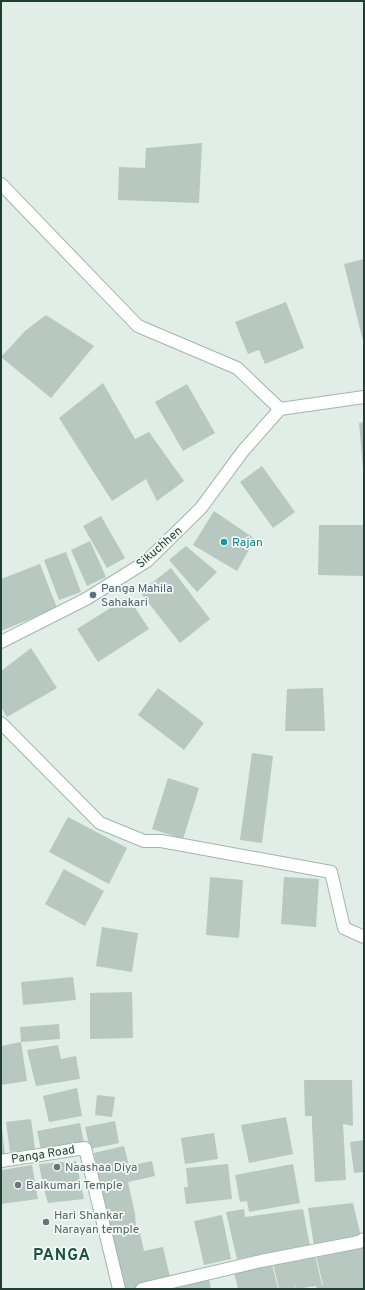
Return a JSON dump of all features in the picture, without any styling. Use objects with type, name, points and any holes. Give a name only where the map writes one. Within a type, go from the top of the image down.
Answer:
[{"type":"street","points":[[1,184],[138,326],[237,368],[280,409],[364,396]]},
{"type":"street","name":"Sikuchhen","points":[[1,642],[86,599],[147,561],[201,508],[243,451],[280,409]]},
{"type":"street","points":[[1,723],[100,823],[144,841],[161,841],[331,872],[344,928],[364,937]]},
{"type":"street","name":"Panga Road","points":[[1,1161],[84,1148],[119,1289]]},
{"type":"street","points":[[142,1289],[261,1261],[358,1242],[364,1239]]},
{"type":"building","points":[[202,143],[199,203],[118,200],[119,167],[145,168],[146,148]]},
{"type":"building","points":[[364,259],[364,341],[363,341],[344,264]]},
{"type":"building","points":[[286,302],[304,348],[265,364],[259,350],[248,354],[235,322]]},
{"type":"building","points":[[46,315],[94,346],[51,398],[1,357],[25,331]]},
{"type":"building","points":[[103,383],[135,439],[149,432],[184,481],[157,501],[146,479],[112,501],[59,418]]},
{"type":"building","points":[[187,384],[215,433],[183,451],[155,402]]},
{"type":"building","points":[[364,422],[364,468],[363,468],[359,423]]},
{"type":"building","points":[[262,466],[295,512],[273,528],[240,482]]},
{"type":"building","name":"Rajan","points":[[214,511],[255,539],[237,571],[193,545]]},
{"type":"building","points":[[101,516],[125,558],[107,568],[83,526]]},
{"type":"building","points":[[319,525],[364,525],[364,576],[318,575]]},
{"type":"building","points":[[90,541],[106,577],[87,586],[71,550]]},
{"type":"building","points":[[186,546],[217,572],[197,592],[169,560]]},
{"type":"building","points":[[66,552],[81,592],[59,600],[44,560]]},
{"type":"building","points":[[40,564],[57,608],[1,631],[1,579]]},
{"type":"building","points":[[171,568],[210,619],[180,643],[140,592]]},
{"type":"building","points":[[128,597],[149,629],[98,662],[77,629]]},
{"type":"building","points":[[31,648],[57,688],[7,717],[1,707],[1,671]]},
{"type":"building","points":[[158,688],[204,723],[184,750],[138,715]]},
{"type":"building","points":[[323,688],[325,731],[285,731],[287,689]]},
{"type":"building","points":[[252,753],[273,756],[262,843],[240,840]]},
{"type":"building","points":[[168,778],[199,788],[183,839],[152,829]]},
{"type":"building","points":[[68,817],[127,848],[109,884],[49,852]]},
{"type":"building","points":[[64,869],[104,891],[85,926],[45,904]]},
{"type":"building","points":[[210,877],[243,880],[239,938],[206,935]]},
{"type":"building","points":[[284,877],[319,879],[316,927],[281,924]]},
{"type":"building","points":[[102,927],[138,933],[132,972],[96,966]]},
{"type":"building","points":[[73,977],[76,1000],[23,1005],[21,982]]},
{"type":"building","points":[[132,992],[133,1038],[90,1039],[90,993]]},
{"type":"building","points":[[59,1024],[60,1039],[21,1042],[20,1027]]},
{"type":"building","points":[[21,1042],[27,1081],[1,1085],[1,1046]]},
{"type":"building","points":[[58,1045],[61,1059],[76,1056],[80,1079],[36,1086],[27,1050]]},
{"type":"building","points":[[304,1080],[352,1080],[353,1126],[343,1124],[346,1180],[315,1182],[312,1116],[305,1116]]},
{"type":"building","points":[[77,1088],[82,1116],[49,1122],[43,1096]]},
{"type":"building","points":[[97,1095],[115,1097],[112,1117],[95,1115]]},
{"type":"building","points":[[286,1117],[293,1154],[249,1163],[241,1125]]},
{"type":"building","points":[[31,1119],[35,1149],[10,1152],[6,1122]]},
{"type":"building","points":[[115,1121],[119,1143],[90,1149],[85,1127]]},
{"type":"building","points":[[80,1123],[84,1143],[41,1150],[37,1131]]},
{"type":"building","points":[[2,1129],[5,1154],[1,1154]]},
{"type":"building","points":[[214,1133],[218,1159],[185,1164],[181,1138]]},
{"type":"building","points":[[364,1140],[364,1172],[354,1173],[350,1142]]},
{"type":"building","points":[[124,1146],[129,1166],[152,1161],[155,1176],[128,1182],[135,1214],[136,1228],[130,1229],[130,1235],[140,1233],[144,1251],[163,1247],[170,1277],[134,1289],[121,1289],[97,1189],[101,1188],[94,1153]]},
{"type":"building","points":[[76,1161],[84,1199],[48,1203],[39,1164]]},
{"type":"building","points":[[228,1164],[232,1199],[186,1204],[184,1187],[188,1187],[186,1168]]},
{"type":"building","points":[[293,1164],[300,1203],[249,1212],[247,1201],[240,1202],[235,1175]]},
{"type":"building","name":"Balkumari Temple","points":[[32,1165],[38,1199],[1,1204],[1,1170]]},
{"type":"building","points":[[353,1203],[361,1237],[314,1246],[308,1208]]},
{"type":"building","points":[[244,1209],[245,1217],[303,1209],[310,1246],[237,1259],[226,1212]]},
{"type":"building","points":[[222,1215],[231,1259],[204,1265],[194,1221]]},
{"type":"building","points":[[364,1247],[364,1289],[317,1289],[316,1286],[323,1285],[316,1255]]},
{"type":"building","points":[[315,1255],[322,1285],[296,1289],[294,1284],[295,1289],[279,1289],[273,1263]]},
{"type":"building","points":[[272,1264],[278,1289],[238,1289],[234,1272]]},
{"type":"building","points":[[209,1279],[211,1289],[161,1289]]},
{"type":"place","name":"Rajan","points":[[224,542]]},
{"type":"place","name":"Panga Mahila Sahakari","points":[[93,595]]},
{"type":"place","name":"Naashaa Diya","points":[[57,1167]]},
{"type":"place","name":"Balkumari Temple","points":[[18,1185]]},
{"type":"place","name":"Hari Shankar Narayan temple","points":[[46,1222]]},
{"type":"district","name":"PANGA","points":[[62,1254]]}]
